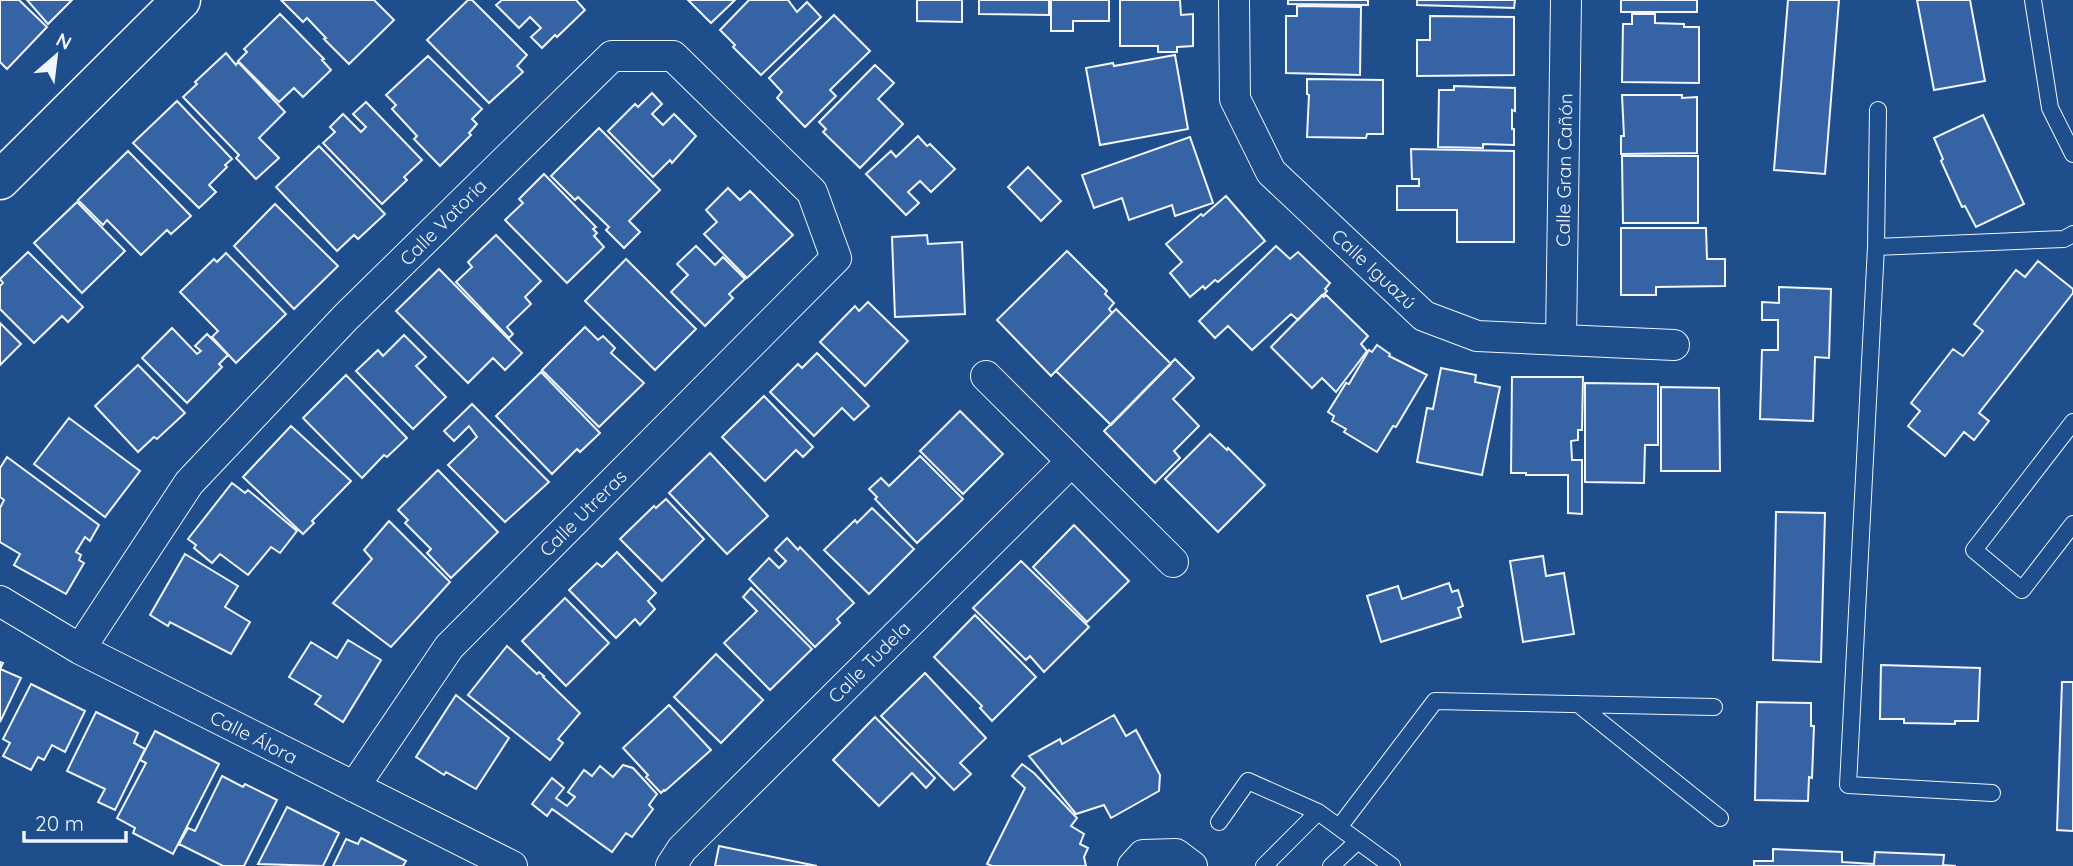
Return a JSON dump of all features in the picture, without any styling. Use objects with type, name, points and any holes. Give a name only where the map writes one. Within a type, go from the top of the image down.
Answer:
[{"type":"street","points":[[0,180],[181,0]]},
{"type":"street","name":"Calle Iguazú","points":[[1234,0],[1236,99],[1271,172],[1424,316],[1477,336],[1674,345]]},
{"type":"street","name":"Calle Gran Cañón","points":[[1561,340],[1566,0]]},
{"type":"street","name":"Calle Vatoria","points":[[80,649],[189,483],[346,317],[612,56],[673,56],[812,192],[836,258]]},
{"type":"street","name":"Calle Utreras","points":[[354,787],[449,647],[836,258]]},
{"type":"street","points":[[986,376],[1173,562]]},
{"type":"street","name":"Calle Tudela","points":[[671,866],[682,849],[1071,462]]},
{"type":"street","name":"Calle Álora","points":[[0,601],[80,649],[512,866]]},
{"type":"street","points":[[1133,866],[1143,855],[1176,854],[1192,866]]},
{"type":"lane","points":[[2033,0],[2050,108],[2073,154]]},
{"type":"lane","points":[[1878,110],[1876,247],[1848,785],[1992,793]]},
{"type":"lane","points":[[1876,247],[2064,240],[2073,234]]},
{"type":"lane","points":[[2073,422],[1974,550],[2022,590],[2073,524]]},
{"type":"lane","points":[[1340,826],[1435,701],[1714,707]]},
{"type":"lane","points":[[1578,704],[1720,818]]},
{"type":"lane","points":[[1219,822],[1248,781],[1318,811],[1392,866]]},
{"type":"lane","points":[[1265,866],[1318,811]]},
{"type":"lane","points":[[1331,866],[1358,841]]},
{"type":"building","points":[[0,0],[19,0],[47,27],[7,69],[0,62]]},
{"type":"building","points":[[27,0],[72,0],[48,24]]},
{"type":"building","points":[[281,0],[374,0],[394,20],[349,64],[307,18],[303,22]]},
{"type":"building","points":[[468,0],[472,0],[527,55],[517,66],[523,72],[489,103],[427,40]]},
{"type":"building","points":[[502,0],[576,0],[585,10],[542,48],[531,37],[541,28],[530,17],[519,28],[496,5]]},
{"type":"building","points":[[688,0],[735,0],[711,23]]},
{"type":"building","points":[[749,0],[788,0],[797,12],[807,2],[821,17],[761,75],[720,30]]},
{"type":"building","points":[[917,0],[962,0],[962,22],[917,21]]},
{"type":"building","points":[[979,0],[1049,0],[1049,15],[979,14]]},
{"type":"building","points":[[1051,0],[1109,0],[1109,21],[1073,21],[1073,31],[1051,31]]},
{"type":"building","points":[[1120,0],[1180,0],[1181,15],[1193,14],[1193,46],[1177,47],[1177,52],[1158,52],[1158,46],[1120,46]]},
{"type":"building","points":[[1288,0],[1368,0],[1368,5],[1288,4]]},
{"type":"building","points":[[1417,0],[1515,0],[1514,8],[1417,5]]},
{"type":"building","points":[[1621,0],[1697,0],[1697,12],[1621,12]]},
{"type":"building","points":[[1788,0],[1839,0],[1825,174],[1774,170]]},
{"type":"building","points":[[1917,0],[1970,0],[1985,81],[1934,90]]},
{"type":"building","points":[[1297,6],[1361,7],[1360,75],[1286,73],[1286,16],[1297,16]]},
{"type":"building","points":[[280,14],[324,59],[322,60],[331,70],[303,97],[294,88],[279,102],[238,61],[247,52],[244,49]]},
{"type":"building","points":[[1632,14],[1655,14],[1655,23],[1699,27],[1699,83],[1622,82],[1623,24],[1632,24]]},
{"type":"building","points":[[834,15],[870,51],[830,90],[836,96],[805,127],[777,98],[782,92],[769,78]]},
{"type":"building","points":[[1430,16],[1514,17],[1514,75],[1417,76],[1417,40],[1430,40]]},
{"type":"building","points":[[226,53],[236,65],[238,62],[285,112],[259,138],[279,158],[256,179],[236,158],[239,155],[183,97]]},
{"type":"building","points":[[1175,55],[1188,129],[1100,145],[1086,68]]},
{"type":"building","points":[[428,56],[482,109],[472,119],[477,124],[469,133],[471,135],[440,166],[414,139],[417,136],[392,109],[396,105],[386,95]]},
{"type":"building","points":[[875,65],[894,83],[878,99],[903,124],[860,168],[823,132],[826,129],[819,122]]},
{"type":"building","points":[[1307,79],[1383,80],[1383,134],[1367,134],[1366,138],[1307,137]]},
{"type":"building","points":[[1454,86],[1515,88],[1515,111],[1512,110],[1514,145],[1483,144],[1483,148],[1438,147],[1439,90],[1454,90]]},
{"type":"building","points":[[652,93],[662,104],[652,114],[663,125],[674,114],[696,136],[672,163],[670,160],[653,177],[608,131],[635,104],[638,107]]},
{"type":"building","points":[[1622,95],[1697,97],[1697,153],[1621,154],[1621,136],[1624,136]]},
{"type":"building","points":[[177,101],[232,159],[209,185],[216,192],[199,208],[133,143]]},
{"type":"building","points":[[366,102],[422,160],[404,177],[407,180],[382,204],[323,143],[335,132],[330,127],[343,114],[361,132],[366,127],[353,114]]},
{"type":"building","points":[[1983,115],[2024,204],[1976,227],[1965,206],[1962,207],[1941,161],[1943,159],[1934,138]]},
{"type":"building","points":[[599,128],[660,190],[629,221],[640,232],[624,248],[606,230],[609,227],[578,197],[575,200],[551,176]]},
{"type":"building","points":[[918,136],[955,169],[931,192],[920,181],[908,192],[919,203],[906,215],[866,174],[891,151],[896,157]]},
{"type":"building","points":[[1190,137],[1213,203],[1175,216],[1172,205],[1129,220],[1122,198],[1094,208],[1082,175]]},
{"type":"building","points":[[319,146],[385,214],[358,239],[354,235],[337,251],[276,187]]},
{"type":"building","points":[[1411,149],[1514,151],[1514,242],[1457,242],[1457,210],[1397,210],[1397,186],[1419,186],[1419,179],[1412,179]]},
{"type":"building","points":[[128,151],[191,216],[171,234],[167,230],[141,255],[107,220],[103,225],[78,200]]},
{"type":"building","points":[[1622,156],[1698,156],[1698,223],[1623,223]]},
{"type":"building","points":[[1028,167],[1061,201],[1041,221],[1008,187]]},
{"type":"building","points":[[544,174],[596,227],[593,229],[597,233],[594,236],[604,247],[567,283],[505,220],[523,203],[519,199]]},
{"type":"building","points":[[728,188],[740,200],[750,191],[793,235],[747,278],[704,234],[717,222],[706,210]]},
{"type":"building","points":[[1226,196],[1265,241],[1218,282],[1215,280],[1205,289],[1203,286],[1190,297],[1170,273],[1182,262],[1166,244]]},
{"type":"building","points":[[77,202],[125,251],[82,293],[34,243]]},
{"type":"building","points":[[275,204],[338,266],[294,309],[234,246]]},
{"type":"building","points":[[1621,228],[1706,228],[1707,259],[1725,259],[1725,286],[1656,287],[1656,295],[1621,295]]},
{"type":"building","points":[[496,235],[541,281],[525,297],[531,304],[507,327],[513,334],[509,338],[456,282],[472,267],[468,262]]},
{"type":"building","points":[[927,235],[928,244],[962,242],[965,314],[895,317],[892,237]]},
{"type":"building","points":[[696,246],[715,265],[723,257],[745,279],[729,294],[733,298],[705,326],[671,292],[688,275],[677,264]]},
{"type":"building","points":[[1276,246],[1290,259],[1298,252],[1330,283],[1325,289],[1327,291],[1298,320],[1291,314],[1252,350],[1228,326],[1215,338],[1199,321]]},
{"type":"building","points":[[1067,251],[1107,291],[1105,294],[1114,303],[1109,309],[1112,313],[1051,376],[997,320]]},
{"type":"building","points":[[28,252],[83,307],[68,322],[62,316],[34,343],[0,309],[0,286],[3,283],[0,279]]},
{"type":"building","points":[[226,253],[286,314],[236,363],[212,337],[218,331],[180,292],[214,259],[217,262]]},
{"type":"building","points":[[626,259],[696,329],[655,370],[585,301]]},
{"type":"building","points":[[2038,261],[2073,289],[2073,293],[1979,413],[1989,421],[1974,440],[1964,432],[1945,456],[1908,426],[1920,411],[1911,403],[1953,349],[1963,356],[1983,331],[1974,324],[2016,270],[2025,277]]},
{"type":"building","points":[[439,269],[522,353],[505,370],[493,358],[468,383],[396,311]]},
{"type":"building","points":[[1779,287],[1831,289],[1829,358],[1815,357],[1813,421],[1760,419],[1762,350],[1778,350],[1778,320],[1762,320],[1762,302],[1779,303]]},
{"type":"building","points":[[1322,295],[1326,295],[1368,336],[1361,344],[1367,351],[1336,392],[1322,378],[1312,388],[1271,347]]},
{"type":"building","points":[[868,302],[908,341],[865,386],[820,342],[855,306],[859,311]]},
{"type":"building","points":[[1116,309],[1171,364],[1111,425],[1056,371]]},
{"type":"building","points":[[0,323],[21,344],[0,365]]},
{"type":"building","points":[[585,327],[598,340],[603,336],[615,348],[611,353],[644,383],[599,427],[542,370]]},
{"type":"building","points":[[172,328],[197,354],[201,351],[195,346],[207,334],[228,355],[219,364],[222,367],[187,403],[142,358]]},
{"type":"building","points":[[404,335],[426,357],[416,366],[446,397],[413,429],[356,371],[378,350],[383,356]]},
{"type":"building","points":[[1377,345],[1390,354],[1389,356],[1427,375],[1396,427],[1393,426],[1377,452],[1344,432],[1346,429],[1332,421],[1334,416],[1328,412],[1369,350],[1372,352]]},
{"type":"building","points":[[817,353],[869,406],[854,420],[842,408],[814,436],[770,392],[798,364],[802,368]]},
{"type":"building","points":[[1175,359],[1194,378],[1173,399],[1199,426],[1174,451],[1180,458],[1155,483],[1104,431]]},
{"type":"building","points":[[138,365],[185,413],[157,439],[154,437],[138,452],[95,406]]},
{"type":"building","points":[[1441,368],[1476,375],[1475,382],[1500,387],[1482,475],[1417,462],[1427,408],[1433,409]]},
{"type":"building","points":[[541,372],[600,433],[580,452],[577,449],[552,474],[496,416]]},
{"type":"building","points":[[346,375],[407,438],[387,457],[384,455],[362,478],[303,418]]},
{"type":"building","points":[[1512,377],[1583,377],[1582,430],[1578,430],[1578,440],[1571,441],[1572,460],[1582,460],[1582,514],[1568,513],[1568,475],[1511,473]]},
{"type":"building","points":[[1585,383],[1658,384],[1658,445],[1645,445],[1644,483],[1585,482]]},
{"type":"building","points":[[1661,387],[1719,388],[1720,471],[1661,471]]},
{"type":"building","points":[[764,396],[813,447],[803,457],[796,450],[765,481],[722,437]]},
{"type":"building","points":[[472,404],[549,482],[505,522],[448,465],[477,437],[469,426],[454,441],[444,431]]},
{"type":"building","points":[[960,411],[1003,454],[963,494],[920,451]]},
{"type":"building","points":[[69,418],[140,471],[105,517],[34,464]]},
{"type":"building","points":[[291,426],[351,481],[303,534],[243,477]]},
{"type":"building","points":[[1210,434],[1265,485],[1218,532],[1165,479]]},
{"type":"building","points":[[710,453],[768,516],[727,554],[669,493]]},
{"type":"building","points":[[920,456],[963,499],[917,543],[875,499],[877,497],[869,489],[881,478],[889,486]]},
{"type":"building","points":[[7,457],[99,525],[90,541],[85,537],[76,552],[81,555],[79,560],[84,563],[66,594],[14,565],[20,554],[0,542],[0,508],[4,500],[0,497],[0,468]]},
{"type":"building","points":[[438,470],[498,532],[451,578],[427,553],[431,549],[405,523],[408,520],[398,510]]},
{"type":"building","points":[[232,483],[245,493],[248,490],[297,531],[280,553],[271,547],[248,575],[220,554],[212,563],[194,548],[196,545],[188,539]]},
{"type":"building","points":[[666,499],[704,539],[662,581],[620,539],[654,506],[656,508]]},
{"type":"building","points":[[872,508],[914,549],[869,594],[824,550],[855,520],[857,523]]},
{"type":"building","points":[[1776,512],[1825,513],[1821,662],[1773,660]]},
{"type":"building","points":[[389,521],[450,582],[391,647],[333,603],[372,559],[364,550]]},
{"type":"building","points":[[1074,525],[1129,581],[1087,622],[1033,567]]},
{"type":"building","points":[[787,538],[798,550],[800,547],[854,603],[837,619],[840,623],[815,647],[749,579],[769,558],[779,568],[786,561],[775,550]]},
{"type":"building","points":[[617,552],[656,593],[648,601],[655,609],[640,625],[635,619],[616,638],[569,590],[597,563],[602,567]]},
{"type":"building","points":[[185,554],[238,586],[225,607],[250,622],[231,654],[170,622],[168,626],[150,615]]},
{"type":"building","points":[[1543,556],[1546,576],[1564,573],[1574,634],[1523,642],[1510,561]]},
{"type":"building","points":[[1021,561],[1089,627],[1044,672],[1030,656],[1026,660],[973,608]]},
{"type":"building","points":[[1449,583],[1452,592],[1458,590],[1463,606],[1458,608],[1461,617],[1381,642],[1367,596],[1398,586],[1402,599]]},
{"type":"building","points":[[751,588],[812,649],[770,690],[724,643],[757,611],[743,597]]},
{"type":"building","points":[[565,598],[609,643],[566,686],[522,641]]},
{"type":"building","points":[[975,615],[1036,677],[992,721],[980,708],[982,706],[934,657]]},
{"type":"building","points":[[348,640],[381,660],[343,722],[315,704],[321,696],[289,677],[311,642],[337,658]]},
{"type":"building","points":[[507,646],[537,674],[539,672],[544,676],[580,713],[558,739],[563,743],[550,760],[468,695]]},
{"type":"building","points":[[716,654],[763,700],[721,743],[674,697]]},
{"type":"building","points":[[1881,665],[1980,668],[1978,721],[1955,721],[1955,724],[1904,723],[1904,719],[1880,719]]},
{"type":"building","points":[[0,669],[21,678],[0,722]]},
{"type":"building","points":[[925,673],[986,738],[960,763],[971,774],[954,790],[881,716]]},
{"type":"building","points":[[2062,682],[2073,682],[2073,831],[2057,830]]},
{"type":"building","points":[[31,684],[85,711],[65,752],[52,745],[44,760],[38,757],[31,770],[3,756],[10,743],[3,739]]},
{"type":"building","points":[[456,695],[509,738],[476,789],[446,772],[444,775],[416,757]]},
{"type":"building","points":[[1757,702],[1811,703],[1811,726],[1814,726],[1812,778],[1809,777],[1808,801],[1755,800]]},
{"type":"building","points":[[669,705],[711,750],[661,793],[623,748]]},
{"type":"building","points":[[96,712],[138,733],[134,743],[145,749],[115,810],[98,802],[105,789],[67,771]]},
{"type":"building","points":[[1114,715],[1126,736],[1136,730],[1160,775],[1159,791],[1111,818],[1104,805],[1076,814],[1029,756],[1060,739],[1062,744]]},
{"type":"building","points":[[875,717],[935,778],[926,788],[912,773],[879,806],[833,760]]},
{"type":"building","points":[[155,731],[219,764],[173,854],[133,833],[135,828],[117,818],[146,763],[140,760]]},
{"type":"building","points":[[1022,764],[1077,818],[1071,826],[1084,834],[1080,844],[1088,848],[1084,857],[1086,866],[987,864],[1025,788],[1012,776]]},
{"type":"building","points":[[623,765],[633,768],[657,794],[649,805],[653,809],[632,837],[626,833],[612,852],[552,809],[547,816],[532,804],[552,778],[564,788],[556,798],[567,806],[575,797],[568,792],[584,770],[592,776],[600,766],[613,777]]},
{"type":"building","points":[[222,776],[277,800],[244,866],[223,866],[179,844],[188,828],[195,831]]},
{"type":"building","points":[[287,807],[339,833],[323,866],[258,864]]},
{"type":"building","points":[[361,838],[406,861],[403,866],[333,866],[346,839],[358,844]]},
{"type":"building","points":[[719,846],[817,866],[715,866]]},
{"type":"building","points":[[1773,849],[1842,852],[1842,862],[1874,864],[1875,852],[1944,855],[1943,865],[1956,866],[1754,866],[1754,861],[1773,861]]}]
